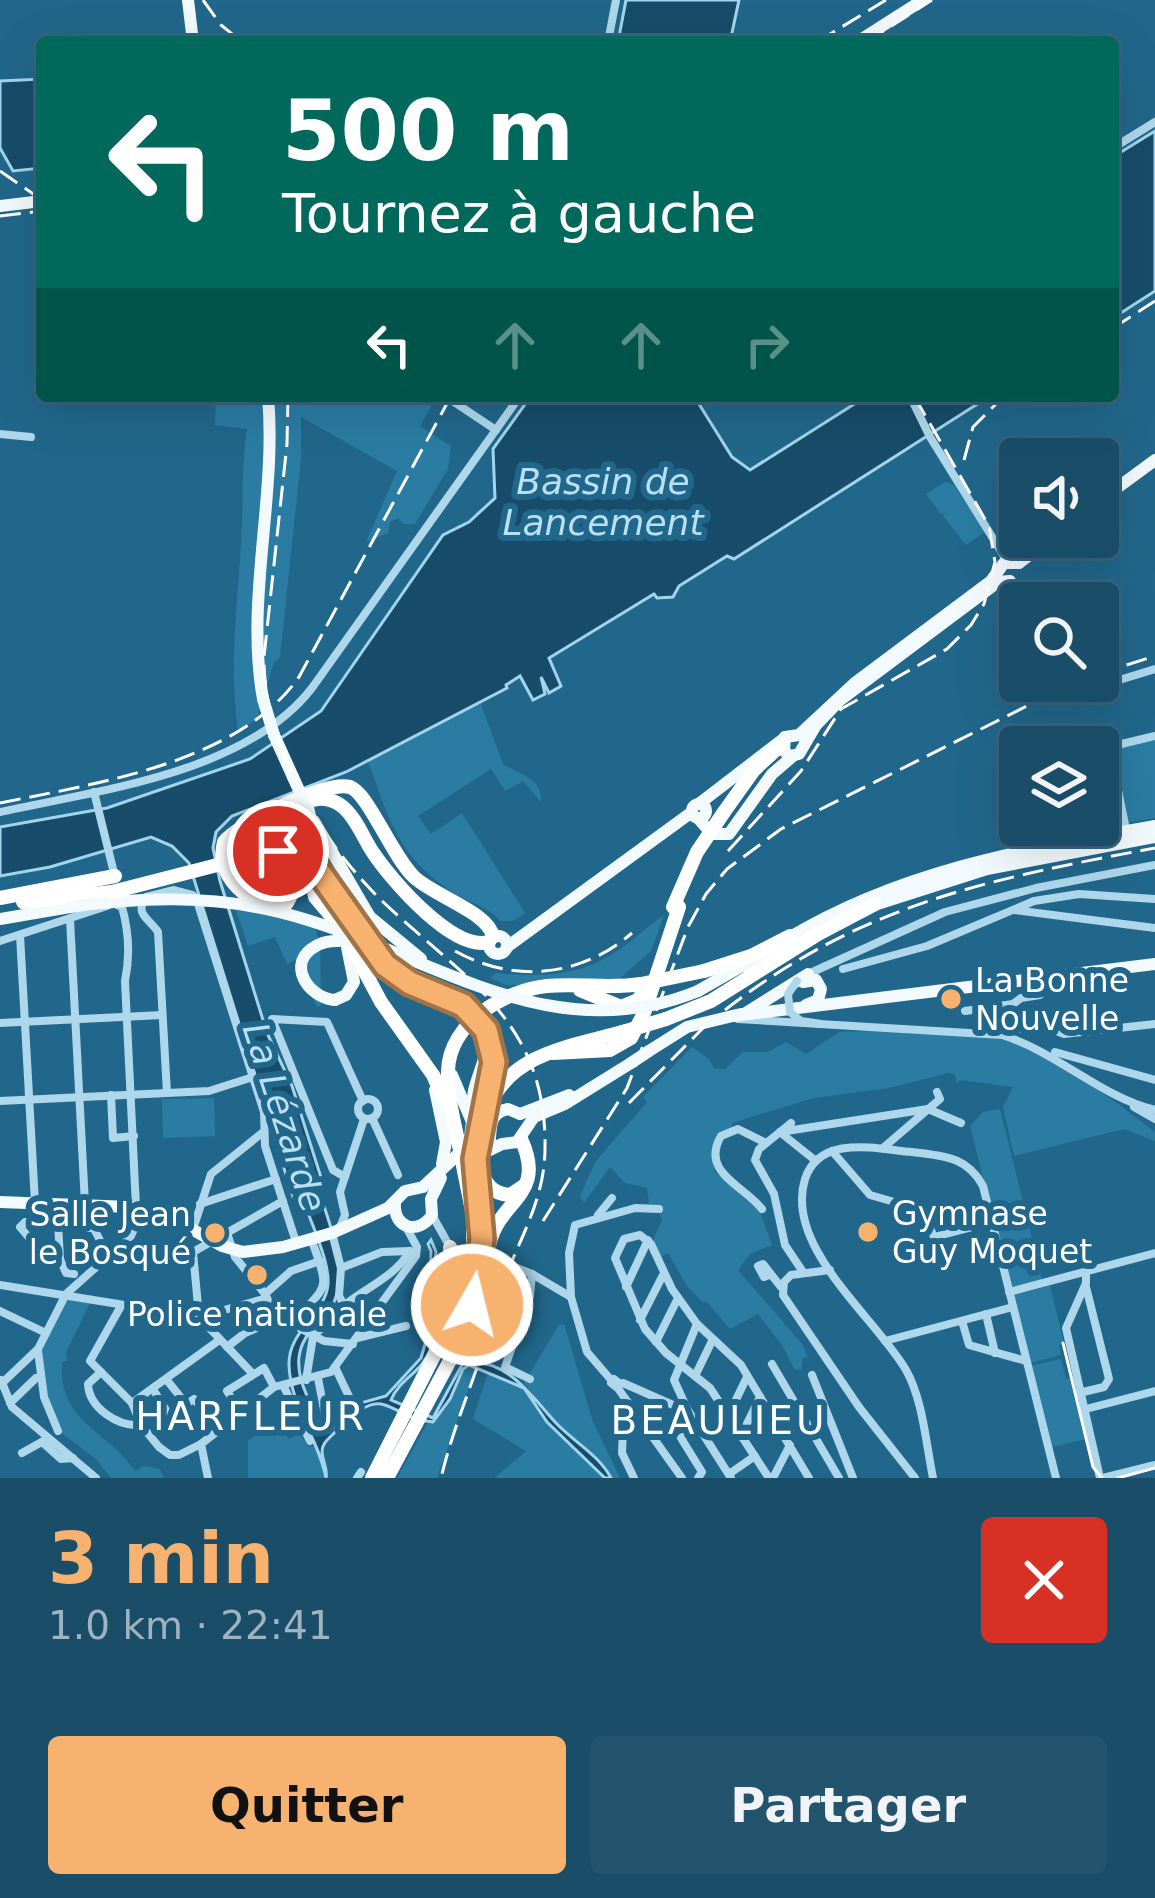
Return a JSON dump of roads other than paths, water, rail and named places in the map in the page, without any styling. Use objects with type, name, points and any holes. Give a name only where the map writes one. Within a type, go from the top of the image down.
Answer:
[{"type":"highway","points":[[554,986],[580,990],[615,1006],[634,1002],[647,986],[676,907],[727,813],[785,748]]},
{"type":"highway","points":[[228,860],[260,857],[288,866],[297,884],[285,904],[266,907],[238,890],[223,865],[224,842],[236,830],[323,789],[352,788],[366,800],[406,869],[445,900],[480,916],[502,941]]},
{"type":"highway","points":[[228,860],[272,841],[286,816],[299,806],[332,801],[349,813],[394,881],[440,923],[475,945],[502,941]]},
{"type":"highway","points":[[308,808],[315,839],[311,872],[315,897],[365,951],[402,979],[475,1016],[491,1041],[502,1126],[526,1161],[525,1181],[518,1192],[505,1195],[492,1190],[459,1145],[448,1077],[453,1050],[467,1027],[488,1008],[520,992],[554,986],[641,984],[704,971],[790,937]]},
{"type":"highway","points":[[0,901],[115,893],[266,850],[287,853],[312,865],[365,951],[382,1001],[442,1094],[455,1127]]},
{"type":"highway","points":[[375,1477],[469,1322],[481,1286],[475,1164],[502,1126],[511,1072],[553,1053],[711,1001],[878,898]]},
{"type":"highway","points":[[553,1053],[610,1050],[631,1038],[644,1013],[676,907]]},
{"type":"highway","points":[[375,1477],[417,1414],[455,1333],[496,1221],[528,1184],[530,1161],[502,1126]]},
{"type":"highway","points":[[417,1414],[449,1325],[450,1247]]},
{"type":"highway","points":[[469,1322],[481,1258]]},
{"type":"main road","points":[[188,0],[192,36]]},
{"type":"main road","points":[[852,36],[909,0]]},
{"type":"main road","points":[[866,36],[923,0]]},
{"type":"main road","points":[[0,203],[36,199]]},
{"type":"main road","points":[[267,402],[272,456],[257,626],[263,700],[268,722],[365,951]]},
{"type":"main road","points":[[267,402],[272,456]]},
{"type":"main road","points":[[1119,487],[1155,460]]},
{"type":"main road","points":[[502,941],[785,748],[802,752],[801,738],[836,698],[1019,558]]},
{"type":"main road","points":[[801,738],[838,701],[998,582],[1020,575],[1009,564]]},
{"type":"main road","points":[[697,811],[702,827],[716,836],[729,834],[772,774],[788,734],[801,738]]},
{"type":"main road","points":[[315,824],[370,917],[410,952],[460,979]]},
{"type":"main road","points":[[311,872],[313,900],[340,930],[355,973],[350,991],[335,1000],[323,999],[310,991],[302,975],[304,958],[319,944],[365,951],[516,1000],[578,1012],[633,1009],[698,991],[878,898],[1127,837],[1155,826]]},
{"type":"main road","points":[[698,991],[790,937],[978,860],[1127,837],[1155,837]]},
{"type":"main road","points":[[0,919],[70,913],[134,900],[211,900],[283,913],[365,951]]},
{"type":"main road","points":[[412,1221],[404,1192],[425,1194],[502,1126],[565,1104],[687,1027],[737,1016],[1155,964]]},
{"type":"main road","points":[[815,1006],[823,968]]},
{"type":"main road","points":[[737,1016],[802,979],[816,980],[821,989],[815,1006]]},
{"type":"main road","points":[[815,1006],[883,998]]},
{"type":"main road","points":[[437,1171],[471,1140],[473,1127],[452,1076],[453,1050]]},
{"type":"main road","points":[[412,1221],[446,1151],[441,1114],[417,1051]]},
{"type":"main road","points":[[466,1109],[502,1126]]},
{"type":"main road","points":[[437,1171],[484,1149],[502,1126]]},
{"type":"main road","points":[[0,1202],[85,1204],[167,1216],[232,1250],[252,1252],[307,1240],[375,1214],[412,1221]]},
{"type":"street","points":[[609,36],[616,0]]},
{"type":"street","points":[[1119,144],[1155,122]]},
{"type":"street","points":[[454,402],[496,430]]},
{"type":"street","points":[[0,812],[96,791],[232,749],[286,717],[312,688],[516,402]]},
{"type":"street","points":[[913,402],[1009,564]]},
{"type":"street","points":[[0,434],[32,436]]},
{"type":"street","points":[[1119,681],[1155,669]]},
{"type":"street","points":[[1127,837],[1109,747],[1155,736]]},
{"type":"street","points":[[50,1437],[10,1403],[1,1382],[38,1349],[66,1294],[131,1236],[137,1215],[127,924],[115,893],[96,791]]},
{"type":"street","points":[[826,1024],[801,1021],[790,1012],[788,994],[802,979],[931,916],[1155,866]]},
{"type":"street","points":[[1077,880],[1079,894]]},
{"type":"street","points":[[167,1093],[158,932],[141,909],[146,897],[186,892],[193,895],[199,909],[264,1112],[262,1133],[283,1201],[324,1272],[323,1292],[302,1331],[291,1383],[310,1441]]},
{"type":"street","points":[[0,941],[115,893]]},
{"type":"street","points":[[843,969],[927,946],[1034,901],[1079,894],[1155,899]]},
{"type":"street","points":[[970,905],[975,926]]},
{"type":"street","points":[[1011,910],[1155,928]]},
{"type":"street","points":[[70,913],[85,1204]]},
{"type":"street","points":[[20,934],[34,1203]]},
{"type":"street","points":[[965,1011],[1040,995],[1049,977]]},
{"type":"street","points":[[802,979],[791,998],[797,1014],[815,1006],[907,1028]]},
{"type":"street","points":[[0,1023],[162,1015]]},
{"type":"street","points":[[737,1016],[748,1021],[1002,1035],[1155,1080]]},
{"type":"street","points":[[344,1305],[339,1296],[340,1196],[376,1105],[363,1101],[327,1022],[276,1018],[333,1170],[345,1177]]},
{"type":"street","points":[[1016,1029],[1043,1026],[1064,1034],[1155,1024]]},
{"type":"street","points":[[1042,1049],[1155,1115]]},
{"type":"street","points":[[0,1101],[209,1091],[253,1077]]},
{"type":"street","points":[[882,1149],[940,1099],[937,1091]]},
{"type":"street","points":[[111,1095],[113,1138],[134,1136]]},
{"type":"street","points":[[363,1101],[358,1110],[368,1119],[398,1175]]},
{"type":"street","points":[[780,1132],[928,1109],[961,1123]]},
{"type":"street","points":[[791,1123],[766,1143],[755,1160],[774,1194],[784,1245],[803,1272]]},
{"type":"street","points":[[763,1209],[717,1167],[714,1150],[721,1136],[737,1129],[766,1143]]},
{"type":"street","points":[[780,1132],[816,1161]]},
{"type":"street","points":[[193,1229],[211,1174],[262,1133]]},
{"type":"street","points":[[933,1478],[911,1380],[812,1240],[803,1210],[805,1181],[816,1161],[832,1151],[849,1147],[950,1156],[970,1167],[983,1186],[1056,1478]]},
{"type":"street","points":[[832,1151],[870,1195],[922,1210],[929,1233],[937,1236],[992,1222]]},
{"type":"street","points":[[199,1204],[276,1179]]},
{"type":"street","points":[[595,1219],[612,1198]]},
{"type":"street","points":[[252,1372],[199,1317],[193,1252],[283,1201]]},
{"type":"street","points":[[57,1203],[64,1271],[74,1274]]},
{"type":"street","points":[[658,1209],[635,1208],[572,1228],[568,1253],[571,1298],[587,1352],[616,1383],[682,1478]]},
{"type":"street","points":[[121,1306],[90,1356],[132,1402],[141,1425],[170,1455],[201,1444],[240,1412],[291,1383],[318,1378],[335,1367],[414,1251],[412,1221],[438,1231],[450,1247],[497,1258],[571,1298]]},
{"type":"street","points":[[58,1222],[25,1222],[20,1227],[41,1252],[59,1243]]},
{"type":"street","points":[[94,1228],[107,1254]]},
{"type":"street","points":[[227,1233],[232,1250],[275,1315],[302,1331],[355,1341],[406,1326]]},
{"type":"street","points":[[791,1444],[767,1477],[729,1414],[640,1321],[615,1258],[618,1244],[634,1234],[648,1240],[678,1298],[748,1376],[791,1444],[809,1478]]},
{"type":"street","points":[[625,1288],[648,1240]]},
{"type":"street","points":[[341,1268],[382,1252],[414,1251]]},
{"type":"street","points":[[302,1331],[372,1288],[414,1251]]},
{"type":"street","points":[[1009,1292],[1155,1253]]},
{"type":"street","points":[[0,1286],[199,1317],[266,1296],[283,1279],[320,1261]]},
{"type":"street","points":[[830,1270],[788,1276],[783,1295],[915,1478]]},
{"type":"street","points":[[1079,1393],[1104,1387],[1109,1379],[1085,1286],[1086,1272]]},
{"type":"street","points":[[530,1379],[505,1365],[530,1296],[532,1274]]},
{"type":"street","points":[[640,1321],[664,1274]]},
{"type":"street","points":[[770,1274],[782,1286]]},
{"type":"street","points":[[1085,1286],[1067,1323],[1082,1410],[1101,1478],[1155,1465]]},
{"type":"street","points":[[656,1342],[678,1298]]},
{"type":"street","points":[[884,1341],[1013,1307]]},
{"type":"street","points":[[0,1311],[48,1333]]},
{"type":"street","points":[[132,1402],[222,1344],[271,1322],[275,1315]]},
{"type":"street","points":[[986,1315],[995,1353]]},
{"type":"street","points":[[962,1321],[969,1345],[1026,1361]]},
{"type":"street","points":[[697,1324],[674,1380],[730,1476],[755,1456]]},
{"type":"street","points":[[695,1376],[712,1339]]},
{"type":"street","points":[[38,1349],[50,1437],[61,1459],[74,1458],[96,1478]]},
{"type":"street","points":[[772,1364],[839,1478]]},
{"type":"street","points":[[335,1367],[352,1405]]},
{"type":"street","points":[[240,1412],[225,1392],[252,1372],[264,1368],[291,1383]]},
{"type":"street","points":[[101,1372],[88,1384],[89,1395],[116,1422],[141,1425]]},
{"type":"street","points":[[812,1375],[853,1478]]},
{"type":"street","points":[[729,1414],[748,1376]]},
{"type":"street","points":[[10,1403],[36,1378]]},
{"type":"street","points":[[318,1378],[325,1415]]},
{"type":"street","points":[[166,1379],[186,1404]]},
{"type":"street","points":[[616,1383],[691,1415]]},
{"type":"street","points":[[153,1389],[169,1415],[194,1399],[201,1407]]},
{"type":"street","points":[[1082,1410],[1155,1391]]},
{"type":"street","points":[[742,1434],[761,1395]]},
{"type":"street","points":[[628,1402],[622,1453],[634,1478]]},
{"type":"street","points":[[691,1415],[688,1434],[681,1438],[702,1472],[698,1478]]},
{"type":"street","points":[[22,1454],[50,1437]]},
{"type":"street","points":[[201,1444],[208,1478]]},
{"type":"street","points":[[796,1478],[802,1466]]},
{"type":"water","points":[[626,0],[739,0],[731,36],[619,36]]},
{"type":"water","points":[[36,79],[36,169],[13,171],[0,148],[0,81]]},
{"type":"water","points":[[1155,131],[1155,291],[1119,314],[1119,153]]},
{"type":"water","name":"Bassin de Lancement","points":[[527,402],[698,402],[732,457],[750,470],[858,402],[981,402],[734,559],[727,556],[679,586],[673,597],[654,594],[549,658],[561,686],[549,693],[541,677],[545,694],[533,700],[520,676],[507,688],[346,772],[232,816],[216,832],[213,848],[220,881],[267,1033],[292,1086],[324,1187],[318,1189],[339,1266],[336,1296],[307,1336],[299,1357],[300,1377],[319,1429],[329,1432],[357,1404],[386,1396],[421,1358],[429,1331],[431,1240],[436,1252],[434,1336],[427,1356],[391,1400],[433,1418],[463,1363],[492,1366],[527,1390],[611,1478],[605,1478],[547,1422],[524,1388],[469,1365],[433,1422],[376,1404],[353,1415],[323,1445],[326,1478],[294,1394],[289,1365],[294,1342],[326,1295],[326,1264],[301,1195],[293,1197],[189,863],[172,846],[151,837],[50,867],[0,876],[0,827],[107,808],[250,759],[321,711],[443,535],[469,522],[495,498],[493,449]]},
{"type":"tram line","points":[[1063,1343],[1093,1467],[1102,1478]]},
{"type":"tram line","points":[[1118,1478],[1155,1468]]},
{"type":"railway","points":[[203,0],[235,36]]},
{"type":"railway","points":[[827,36],[886,0]]},
{"type":"railway","points":[[875,36],[932,0]]},
{"type":"railway","points":[[0,171],[36,196]]},
{"type":"railway","points":[[0,216],[36,212]]},
{"type":"railway","points":[[1119,324],[1155,301]]},
{"type":"railway","points":[[288,402],[264,657],[266,690],[284,756],[317,819],[358,875],[494,1004],[515,1033],[542,1103],[541,1185],[502,1286],[441,1478]]},
{"type":"railway","points":[[0,803],[163,765],[240,730],[273,706],[299,677],[448,402]]},
{"type":"railway","points":[[728,851],[801,771],[841,709],[947,649],[984,604],[995,562],[989,526],[917,402]]},
{"type":"railway","points":[[964,460],[973,427],[998,402]]},
{"type":"railway","points":[[1119,667],[1155,656]]},
{"type":"railway","points":[[543,1221],[627,1088],[688,927],[727,869],[781,829],[1035,702]]},
{"type":"railway","points":[[725,1010],[776,974],[877,920],[982,885],[1155,848]]},
{"type":"railway","points":[[455,951],[500,968],[546,971],[591,959],[632,933]]},
{"type":"railway","points":[[629,1103],[704,1027]]},
{"type":"place","name":"La Bonne Nouvelle","points":[[951,999]]},
{"type":"place","name":"Gymnase Guy Moquet","points":[[868,1232]]},
{"type":"place","name":"Salle Jean le Bosqué","points":[[215,1233]]},
{"type":"place","name":"Police nationale","points":[[257,1275]]},
{"type":"district","name":"HARFLEUR","points":[[251,1416]]},
{"type":"district","name":"BEAULIEU","points":[[719,1420]]},
{"type":"water label","name":"La Lézarde","points":[[285,1117]]}]
